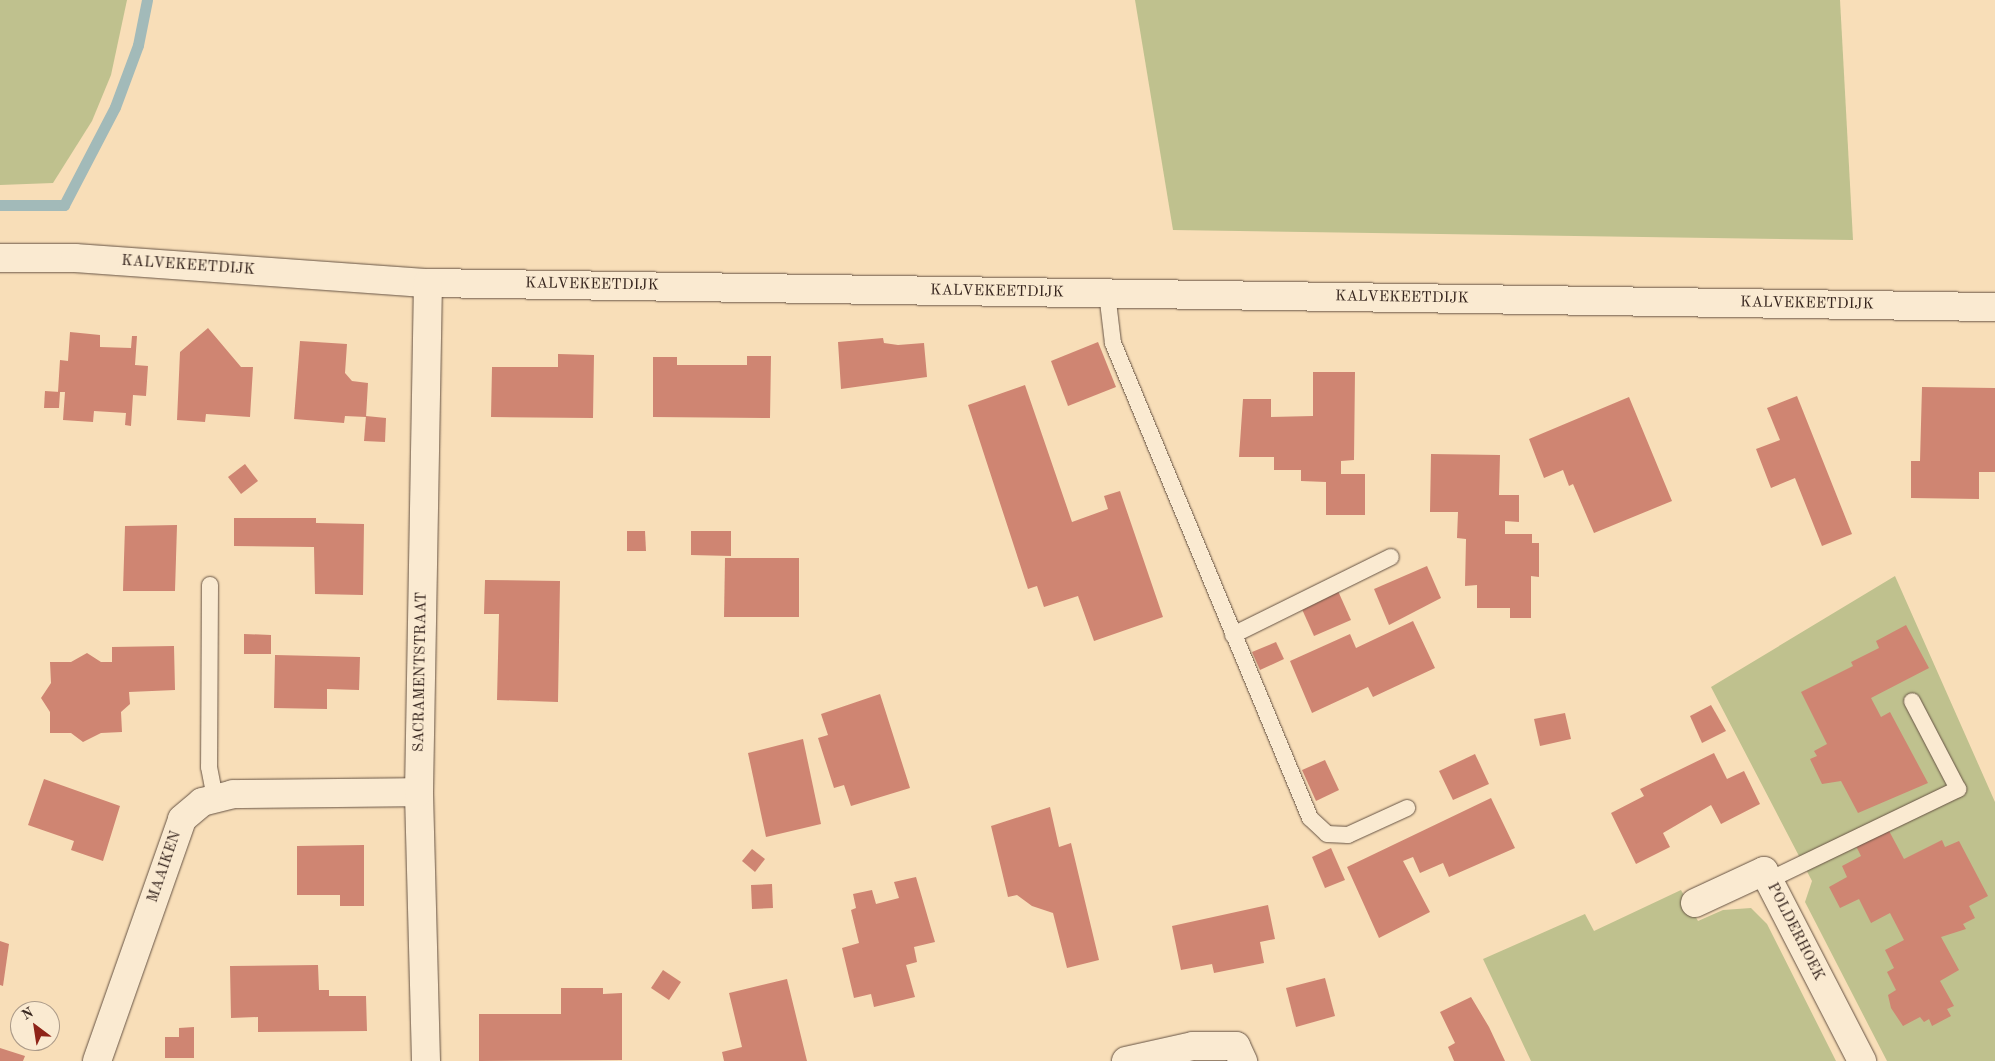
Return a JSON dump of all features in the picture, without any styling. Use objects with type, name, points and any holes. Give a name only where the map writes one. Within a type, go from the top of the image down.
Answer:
[{"type":"street","name":"KALVEKEETDIJK","points":[[0,258],[75,258],[428,283],[1995,307]]},
{"type":"street","name":"SACRAMENTSTRAAT","points":[[426,1061],[419,792],[428,283]]},
{"type":"street","name":"MAAIKEN","points":[[97,1061],[182,819],[202,802],[233,794],[419,792]]},
{"type":"street","name":"POLDERHOEK","points":[[1695,903],[1764,870],[1862,1061]]},
{"type":"street","points":[[1126,1061],[1193,1046],[1236,1046],[1243,1061]]},
{"type":"lane","points":[[1107,294],[1113,343],[1232,635],[1310,818],[1327,834],[1348,835],[1407,808]]},
{"type":"lane","points":[[1232,635],[1391,557]]},
{"type":"lane","points":[[210,585],[209,767],[215,798]]},
{"type":"lane","points":[[1769,880],[1958,789],[1912,701]]},
{"type":"green space","points":[[0,0],[127,0],[111,75],[92,121],[53,183],[0,185]]},
{"type":"green space","points":[[1135,0],[1840,0],[1853,240],[1173,230]]},
{"type":"green space","points":[[1895,576],[1995,802],[1995,1061],[1887,1061],[1805,902],[1812,881],[1711,687]]},
{"type":"green space","points":[[1681,890],[1698,921],[1723,910],[1751,908],[1767,924],[1836,1061],[1531,1061],[1483,959],[1585,914],[1594,931]]},
{"type":"building","points":[[208,328],[241,367],[253,367],[250,417],[206,414],[205,422],[177,420],[180,352]]},
{"type":"building","points":[[70,332],[100,335],[100,347],[131,348],[132,336],[137,336],[135,365],[148,366],[146,396],[133,395],[131,426],[125,425],[126,413],[94,411],[93,422],[63,420],[65,392],[58,392],[60,360],[68,361]]},
{"type":"building","points":[[883,338],[884,343],[898,345],[924,343],[927,377],[841,389],[838,342]]},
{"type":"building","points":[[300,341],[347,344],[345,373],[352,381],[368,383],[366,417],[345,416],[344,423],[294,419]]},
{"type":"building","points":[[1098,342],[1116,387],[1068,406],[1051,361]]},
{"type":"building","points":[[558,354],[594,355],[593,418],[491,417],[492,367],[558,367]]},
{"type":"building","points":[[747,356],[771,356],[770,418],[653,417],[653,357],[677,357],[677,365],[747,365]]},
{"type":"building","points":[[1313,372],[1355,372],[1354,460],[1341,461],[1341,474],[1365,474],[1365,515],[1326,515],[1326,482],[1301,481],[1301,470],[1274,470],[1274,457],[1239,457],[1243,399],[1271,399],[1271,417],[1313,416]]},
{"type":"building","points":[[1025,385],[1072,522],[1108,509],[1104,496],[1120,491],[1163,617],[1094,641],[1078,596],[1044,607],[1037,586],[1028,589],[968,405]]},
{"type":"building","points":[[1922,387],[1995,388],[1995,472],[1979,472],[1979,499],[1911,498],[1911,461],[1920,461]]},
{"type":"building","points":[[45,391],[60,392],[59,408],[44,408]]},
{"type":"building","points":[[1797,396],[1852,534],[1822,546],[1795,478],[1771,488],[1756,449],[1780,440],[1767,408]]},
{"type":"building","points":[[1629,397],[1672,501],[1594,533],[1573,484],[1569,486],[1563,470],[1544,478],[1529,439]]},
{"type":"building","points":[[366,416],[386,418],[385,442],[364,441]]},
{"type":"building","points":[[1431,454],[1500,455],[1499,495],[1519,495],[1519,522],[1505,521],[1505,534],[1532,534],[1532,543],[1539,543],[1539,577],[1531,576],[1531,618],[1510,618],[1510,608],[1477,608],[1477,585],[1465,586],[1466,539],[1457,538],[1458,512],[1430,512]]},
{"type":"building","points":[[245,464],[258,481],[241,494],[228,477]]},
{"type":"building","points":[[234,518],[316,518],[316,523],[364,524],[363,595],[315,594],[314,547],[234,546]]},
{"type":"building","points":[[177,525],[175,591],[123,591],[125,526]]},
{"type":"building","points":[[627,531],[645,531],[646,551],[627,551]]},
{"type":"building","points":[[691,531],[731,531],[731,556],[691,555]]},
{"type":"building","points":[[725,558],[799,558],[799,617],[724,617]]},
{"type":"building","points":[[1427,566],[1441,598],[1389,625],[1374,589]]},
{"type":"building","points":[[485,580],[560,581],[558,702],[497,700],[499,614],[484,614]]},
{"type":"building","points":[[1338,591],[1351,620],[1314,636],[1301,607]]},
{"type":"building","points":[[1413,621],[1435,668],[1373,697],[1368,687],[1312,713],[1290,661],[1350,634],[1356,648]]},
{"type":"building","points":[[1906,625],[1929,668],[1871,698],[1881,717],[1890,712],[1928,783],[1858,813],[1841,781],[1822,784],[1810,759],[1817,756],[1814,751],[1827,744],[1801,692],[1853,666],[1851,662],[1879,648],[1876,641]]},
{"type":"building","points":[[244,634],[271,635],[271,654],[244,654]]},
{"type":"building","points":[[1276,642],[1284,659],[1260,670],[1252,652]]},
{"type":"building","points":[[174,646],[175,690],[129,692],[130,704],[121,712],[122,732],[101,733],[83,742],[71,733],[50,733],[50,712],[41,698],[51,683],[50,662],[71,662],[87,653],[101,662],[112,662],[112,647]]},
{"type":"building","points":[[275,655],[360,657],[359,690],[327,689],[327,709],[274,708]]},
{"type":"building","points":[[880,694],[910,788],[851,806],[844,785],[834,788],[818,738],[828,735],[821,714]]},
{"type":"building","points":[[1711,705],[1726,731],[1702,743],[1690,716]]},
{"type":"building","points":[[1565,713],[1571,739],[1540,746],[1534,719]]},
{"type":"building","points":[[803,739],[821,824],[766,837],[748,753]]},
{"type":"building","points":[[1714,753],[1727,779],[1744,771],[1760,804],[1721,824],[1711,805],[1663,833],[1670,847],[1636,864],[1611,813],[1644,796],[1640,789]]},
{"type":"building","points":[[1475,754],[1489,784],[1453,800],[1439,771]]},
{"type":"building","points":[[1325,760],[1339,790],[1316,801],[1302,770]]},
{"type":"building","points":[[44,779],[120,806],[103,861],[71,850],[74,841],[28,825]]},
{"type":"building","points":[[1491,798],[1515,848],[1449,877],[1443,863],[1420,873],[1413,857],[1403,861],[1430,912],[1379,938],[1347,867]]},
{"type":"building","points":[[1050,807],[1059,847],[1071,843],[1099,960],[1067,968],[1053,913],[1032,906],[1017,895],[1008,897],[991,826]]},
{"type":"building","points":[[1888,829],[1904,859],[1942,840],[1945,847],[1959,841],[1988,896],[1969,906],[1975,918],[1963,924],[1966,929],[1941,937],[1959,970],[1940,981],[1954,1006],[1947,1009],[1951,1016],[1932,1026],[1929,1019],[1924,1022],[1920,1017],[1903,1026],[1891,1008],[1888,995],[1896,990],[1887,972],[1894,968],[1885,950],[1904,940],[1890,913],[1871,923],[1859,899],[1840,908],[1829,887],[1847,877],[1842,866],[1861,856],[1856,846]]},
{"type":"building","points":[[364,845],[364,906],[340,906],[340,895],[297,895],[297,846]]},
{"type":"building","points":[[1331,848],[1345,880],[1325,888],[1312,857]]},
{"type":"building","points":[[752,849],[765,859],[755,872],[742,861]]},
{"type":"building","points":[[916,877],[935,942],[914,947],[917,962],[906,965],[915,997],[874,1007],[871,994],[854,998],[842,948],[859,943],[851,910],[856,908],[853,894],[872,890],[876,904],[899,898],[894,882]]},
{"type":"building","points":[[772,884],[773,908],[752,909],[751,885]]},
{"type":"building","points":[[1268,905],[1275,939],[1260,942],[1264,963],[1214,973],[1212,964],[1181,970],[1172,926]]},
{"type":"building","points":[[0,941],[9,944],[3,986],[0,985]]},
{"type":"building","points":[[318,965],[319,990],[329,990],[329,996],[366,996],[367,1031],[258,1032],[258,1017],[231,1018],[230,966]]},
{"type":"building","points":[[663,970],[681,982],[669,1000],[651,988]]},
{"type":"building","points":[[1325,978],[1335,1016],[1296,1027],[1286,988]]},
{"type":"building","points":[[787,979],[807,1061],[724,1061],[722,1052],[742,1047],[729,993]]},
{"type":"building","points":[[561,988],[603,988],[603,994],[622,993],[622,1060],[479,1061],[479,1014],[561,1014]]},
{"type":"building","points":[[1471,997],[1489,1027],[1505,1061],[1454,1061],[1448,1047],[1455,1043],[1440,1012]]},
{"type":"building","points":[[194,1027],[194,1058],[165,1058],[165,1037],[179,1037],[179,1028]]},
{"type":"building","points":[[0,1048],[25,1056],[23,1061],[0,1061]]},
{"type":"waterway","points":[[0,205],[64,205],[115,107],[138,45],[147,0]]}]
